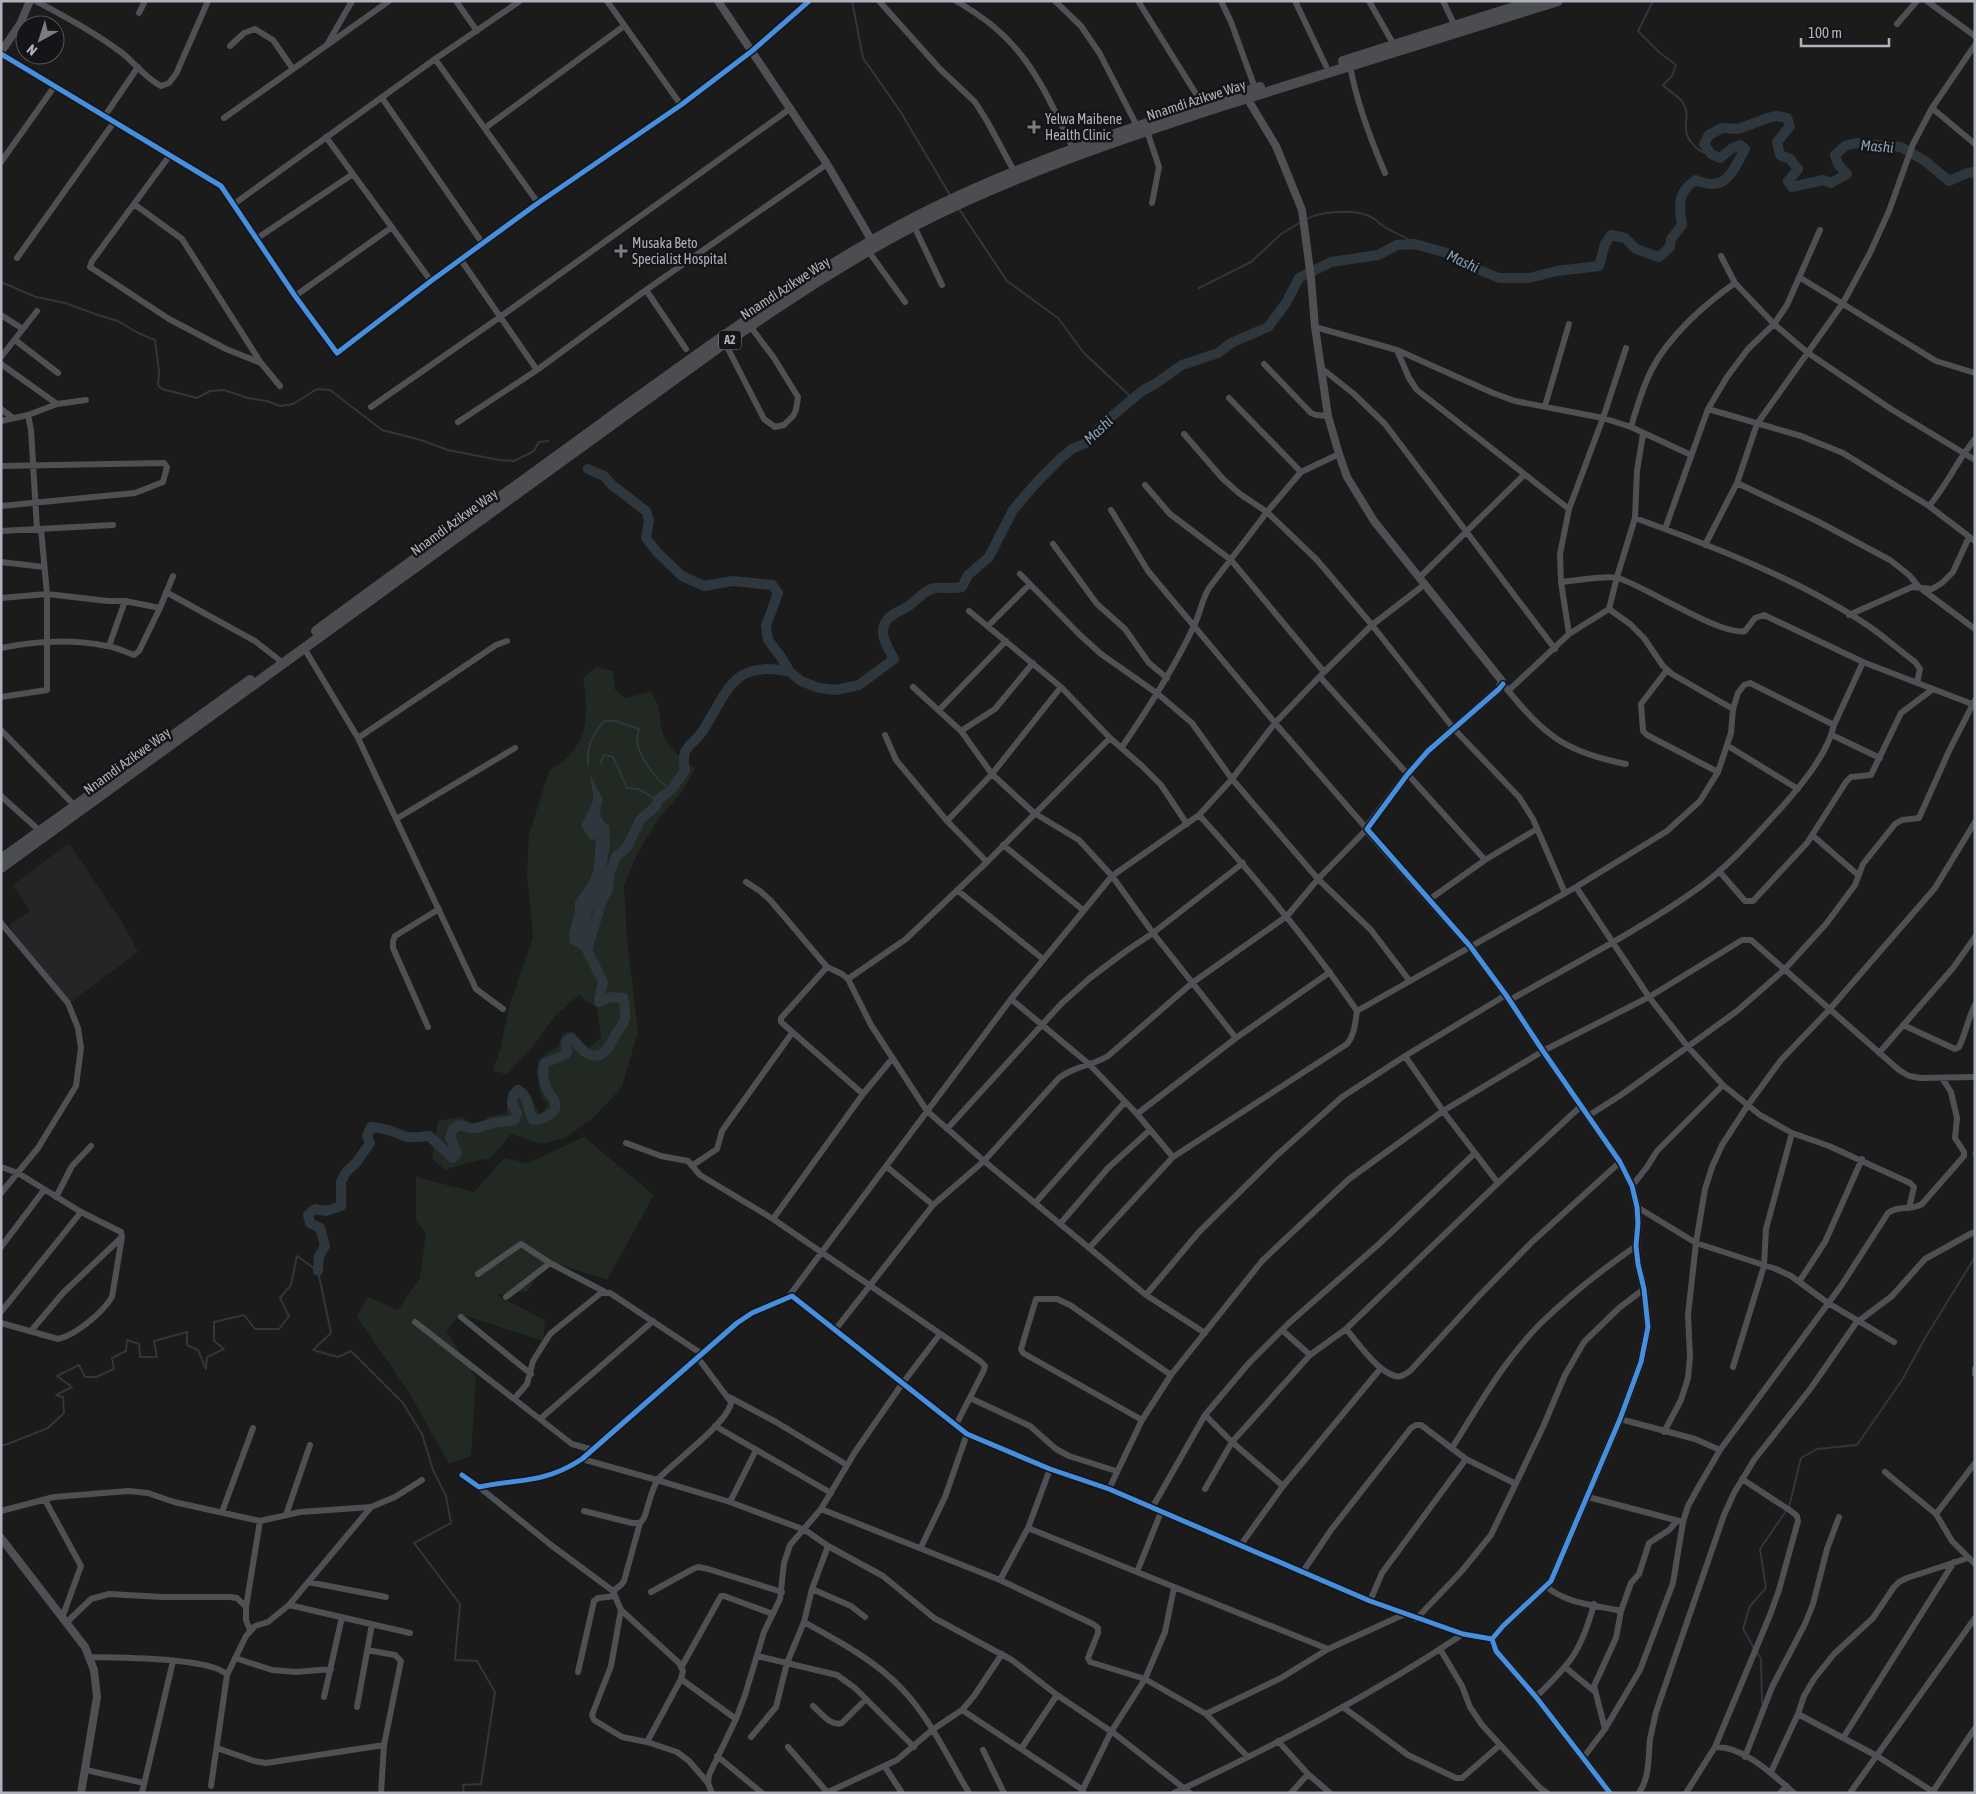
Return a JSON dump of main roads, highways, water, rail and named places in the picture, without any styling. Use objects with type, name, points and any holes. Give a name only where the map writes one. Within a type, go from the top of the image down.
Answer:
[{"type":"highway","name":"Nnamdi Azikwe Way","points":[[1,858],[278,659],[725,343],[924,213],[1014,171],[1073,148],[1255,88],[1455,26],[1520,3],[1533,1]]},
{"type":"highway","name":"Nnamdi Azikwe Way","points":[[1,868],[304,648],[728,331],[819,272],[1026,175],[1090,150],[1247,98],[1558,1]]},
{"type":"waterway","points":[[852,1],[863,58],[900,111],[950,195]]},
{"type":"waterway","points":[[1653,1],[1638,31],[1660,53],[1676,65],[1672,76],[1663,85],[1683,103],[1686,113],[1686,133],[1688,138],[1698,149],[1711,154]]},
{"type":"waterway","name":"Mashi","points":[[588,469],[604,476],[612,485],[646,511],[649,520],[646,538],[657,552],[682,576],[704,586],[733,581],[772,585],[778,593],[766,626],[768,640],[790,672],[801,681],[819,688],[836,690],[859,685],[894,659],[883,635],[884,625],[887,620],[931,589],[962,587],[968,575],[989,557],[1013,510],[1060,459],[1072,449],[1086,443],[1105,422],[1142,391],[1182,365],[1218,353],[1231,343],[1268,327],[1286,303],[1299,278],[1331,262],[1378,255],[1397,245],[1415,244],[1454,255],[1463,263],[1499,278],[1529,278],[1557,271],[1599,266],[1605,244],[1611,235],[1625,238],[1636,249],[1659,257],[1670,247],[1671,239],[1682,225],[1680,205],[1685,189],[1696,180],[1714,184],[1721,182],[1732,172],[1745,149],[1740,145],[1731,149],[1720,158],[1711,154],[1704,144],[1709,135],[1722,128],[1738,129],[1777,116],[1787,118],[1790,126],[1777,142],[1780,155],[1790,159],[1798,169],[1788,181],[1792,187],[1823,180],[1831,183],[1847,174],[1838,164],[1835,155],[1845,146],[1856,143],[1901,147],[1925,161],[1949,181],[1967,173],[1975,172]]},
{"type":"waterway","points":[[959,209],[1007,281],[1058,318],[1084,353],[1133,399]]},
{"type":"waterway","points":[[1305,220],[1327,213],[1355,212],[1371,217],[1415,244]]},
{"type":"waterway","points":[[1199,288],[1251,262],[1281,234],[1301,222]]},
{"type":"waterway","points":[[1,282],[36,297],[65,303],[118,321],[138,333],[155,340],[159,372],[158,385],[162,389],[197,398],[210,391],[224,390],[280,406],[293,404],[317,389],[330,390],[382,430],[421,440],[448,450],[499,460],[514,461],[534,451],[539,442],[548,441]]},
{"type":"waterway","points":[[318,1271],[319,1256],[325,1246],[320,1228],[310,1223],[308,1215],[315,1209],[326,1211],[341,1206],[341,1182],[346,1172],[356,1163],[370,1143],[367,1136],[371,1127],[388,1130],[407,1137],[429,1136],[453,1158],[457,1153],[450,1137],[453,1129],[459,1125],[474,1128],[515,1120],[517,1113],[512,1104],[513,1095],[518,1090],[527,1100],[533,1120],[541,1119],[553,1112],[555,1109],[554,1099],[547,1090],[543,1071],[544,1063],[562,1057],[567,1053],[566,1042],[571,1038],[588,1054],[594,1056],[606,1051],[623,1024],[625,1013],[623,998],[611,997],[599,1002],[603,982],[587,950],[602,900],[608,889],[610,872],[616,857],[627,847],[640,820],[656,806],[658,800],[672,789],[685,770],[684,755],[688,747],[700,735],[727,690],[735,681],[745,674],[756,670],[771,669],[790,672]]},
{"type":"waterway","points":[[588,765],[589,747],[596,732],[604,721],[616,721],[639,729],[637,741],[640,753],[652,772],[666,786]]},
{"type":"waterway","points":[[600,764],[604,755],[613,757],[627,788],[638,789],[658,800]]},
{"type":"waterway","points":[[1975,1151],[1973,1153],[1975,1156]]},
{"type":"waterway","points":[[1,1445],[48,1428],[64,1413],[63,1397],[56,1395],[72,1387],[57,1376],[79,1365],[85,1377],[96,1377],[114,1369],[112,1358],[126,1351],[127,1340],[139,1344],[140,1357],[157,1357],[154,1341],[187,1332],[187,1345],[198,1350],[206,1369],[207,1357],[224,1349],[214,1341],[214,1322],[244,1315],[255,1329],[279,1329],[289,1316],[280,1298],[291,1285],[297,1256],[318,1271],[331,1333],[313,1350],[338,1357],[351,1351],[403,1403],[422,1434],[433,1470],[446,1496],[451,1523],[414,1543],[460,1604],[455,1660],[477,1661],[495,1692],[481,1784],[463,1785],[464,1793]]},
{"type":"waterway","points":[[1789,1507],[1801,1458],[1817,1449],[1857,1445],[1902,1380],[1925,1338],[1975,1257]]},
{"type":"waterway","points":[[1754,1648],[1743,1629],[1750,1606],[1766,1588],[1760,1549],[1786,1511]]},
{"type":"waterway","points":[[1757,1652],[1761,1659],[1762,1703]]},
{"type":"place","name":"Yelwa Maibene Health Clinic","points":[[1034,127]]},
{"type":"place","name":"Musaka Beto Specialist Hospital","points":[[621,251]]}]
